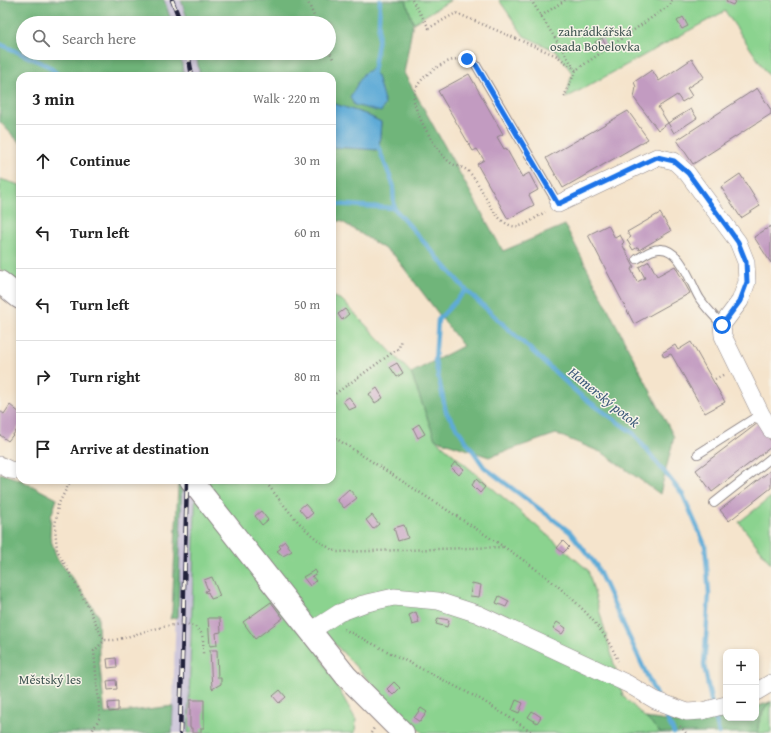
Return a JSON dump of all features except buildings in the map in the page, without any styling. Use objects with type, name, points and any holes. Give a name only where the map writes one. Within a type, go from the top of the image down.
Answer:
[{"type":"street","points":[[558,204],[657,157],[674,161],[688,173],[738,242],[746,262],[747,282],[742,295],[722,325],[723,336],[761,414],[771,430]]},
{"type":"street","points":[[0,282],[16,295]]},
{"type":"street","points":[[0,465],[10,470],[16,471]]},
{"type":"street","points":[[196,484],[319,625],[346,676],[403,733]]},
{"type":"street","points":[[319,625],[339,612],[363,604],[394,597],[438,601],[478,614],[628,684],[655,700],[687,712],[702,711],[723,706]]},
{"type":"street","points":[[759,690],[771,683]]},
{"type":"lane","points":[[476,65],[558,204]]},
{"type":"lane","points":[[637,259],[650,251],[659,248],[668,250],[676,256],[700,300],[722,325]]},
{"type":"lane","points":[[698,454],[761,414]]},
{"type":"lane","points":[[714,503],[771,458]]},
{"type":"path","points":[[307,0],[314,16]]},
{"type":"path","points":[[412,0],[429,28],[456,13],[557,56],[576,70]]},
{"type":"path","points":[[531,0],[576,70]]},
{"type":"path","points":[[541,16],[565,0]]},
{"type":"path","points":[[564,97],[576,70],[670,5],[672,0]]},
{"type":"path","points":[[476,65],[467,59],[449,61],[433,70],[416,86],[414,97],[417,112],[431,137],[442,154],[451,164],[462,166],[470,173],[494,211],[504,222],[514,227],[523,225],[558,204]]},
{"type":"path","points":[[336,393],[399,348],[401,339]]},
{"type":"path","points":[[336,439],[504,547],[562,590],[608,642],[628,684]]},
{"type":"path","points":[[70,484],[58,505],[55,527],[57,550],[105,640]]},
{"type":"path","points":[[267,484],[305,529],[322,545],[337,552],[504,547]]},
{"type":"path","points":[[91,733],[100,717],[94,652],[105,640],[128,638],[184,623],[198,629],[202,636],[203,656]]},
{"type":"path","points":[[319,625],[480,699],[534,733]]},
{"type":"shaded area","points":[[164,0],[181,0],[187,16],[170,16]]},
{"type":"shaded area","points":[[181,60],[197,60],[199,72],[183,72]]},
{"type":"shaded area","points":[[180,484],[196,484],[188,733],[172,733]]},
{"type":"green space","points":[[0,0],[164,0],[170,16],[16,16],[16,60],[181,60],[183,72],[16,72],[16,139],[0,122]]},
{"type":"green space","points":[[181,0],[406,0],[413,23],[404,73],[503,251],[565,225],[674,437],[660,494],[603,453],[556,434],[489,457],[435,439],[411,373],[463,346],[394,255],[341,221],[336,221],[336,147],[379,150],[381,122],[365,114],[336,104],[336,72],[199,72],[197,60],[336,60],[336,16],[187,16]]},
{"type":"green space","points":[[406,0],[451,0],[413,23]]},
{"type":"green space","name":"zahrádkářská osada Bobelovka","points":[[499,0],[771,0],[771,79],[725,11],[566,98],[572,73],[556,51],[524,36]]},
{"type":"green space","points":[[0,179],[16,184],[16,281],[0,269]]},
{"type":"green space","points":[[336,298],[342,300],[411,373],[435,439],[588,570],[623,696],[661,733],[423,733],[393,707],[335,644],[320,656],[356,720],[355,733],[188,733],[196,484],[336,484]]},
{"type":"green space","name":"Městský les","points":[[0,473],[16,478],[16,484],[29,484],[57,499],[51,516],[50,537],[57,558],[98,615],[99,658],[105,714],[173,706],[172,733],[0,733]]},
{"type":"green space","points":[[182,484],[178,617],[170,619],[172,611],[178,485]]},
{"type":"green space","points":[[771,497],[771,564],[739,522]]},
{"type":"green space","points":[[771,701],[771,733],[758,733],[758,724],[761,716]]},
{"type":"green space","points":[[770,702],[761,716],[758,724],[758,733],[661,733],[646,718],[681,723],[723,716],[723,721],[759,721],[759,706]]},
{"type":"water","points":[[371,69],[377,76],[385,104],[381,112],[354,105],[350,97],[363,74]]},
{"type":"water","points":[[336,104],[365,114],[381,122],[379,150],[336,147]]},
{"type":"waterway","points":[[372,78],[378,43],[380,0]]},
{"type":"waterway","name":"Hamerský potok","points":[[0,44],[16,51]]},
{"type":"waterway","name":"Hamerský potok","points":[[35,60],[48,66],[55,72]]},
{"type":"waterway","points":[[377,144],[393,184],[394,208]]},
{"type":"waterway","name":"Hamerský potok","points":[[336,204],[394,208],[466,290],[580,395],[633,433],[683,495],[705,545],[709,594],[704,665],[712,705]]},
{"type":"waterway","points":[[466,290],[438,320],[435,361],[446,412],[484,467],[570,532],[596,565],[656,695]]},
{"type":"waterway","points":[[662,707],[674,733]]},
{"type":"waterway","name":"Hamerský potok","points":[[714,712],[719,733]]},
{"type":"railway","points":[[172,0],[178,16]]},
{"type":"railway","points":[[189,60],[191,72]]},
{"type":"railway","points":[[180,733],[187,484]]},
{"type":"route","points":[[467,59],[476,65],[558,204],[657,157],[674,161],[688,173],[738,242],[746,262],[747,282],[740,301],[722,325]]}]
